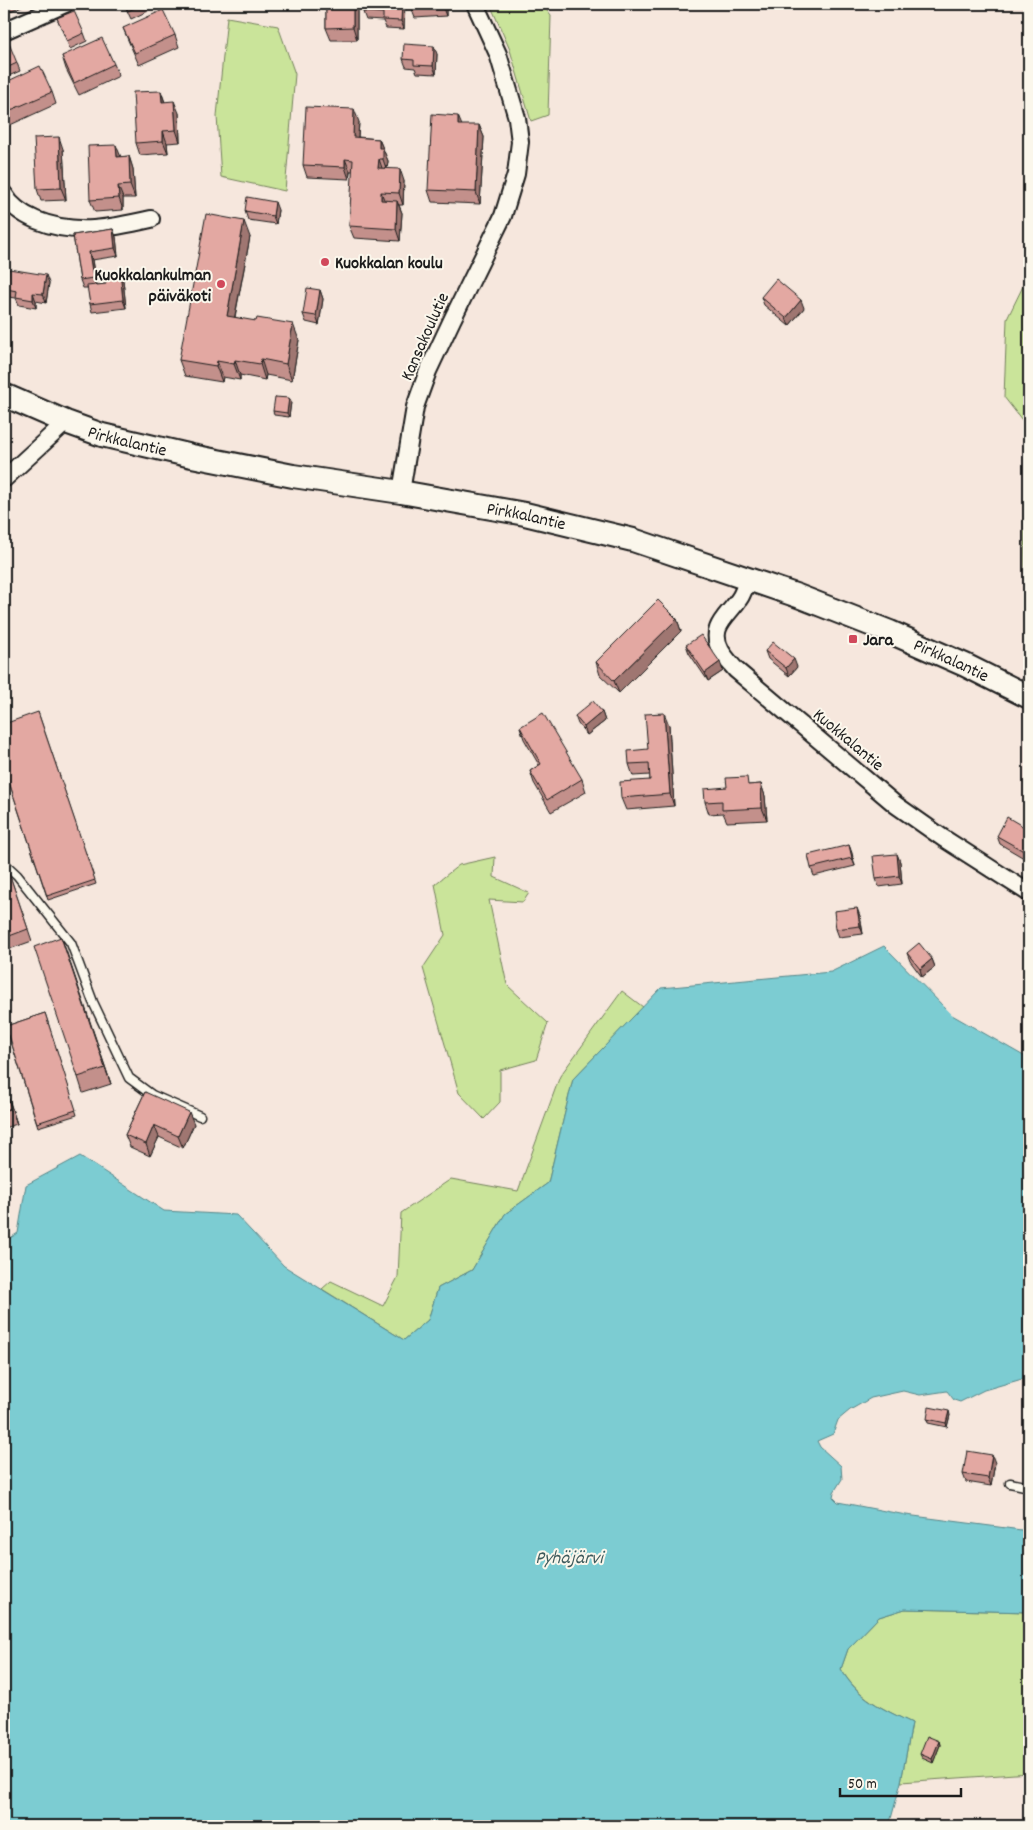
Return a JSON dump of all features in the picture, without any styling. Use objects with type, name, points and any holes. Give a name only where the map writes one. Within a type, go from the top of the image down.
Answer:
[{"type":"street","points":[[4,31],[65,4]]},
{"type":"street","name":"Kansakoulutie","points":[[401,492],[415,407],[428,371],[503,216],[517,166],[520,142],[517,118],[498,54],[475,4]]},
{"type":"street","points":[[4,194],[8,201],[26,216],[59,228],[77,230],[112,228],[151,219]]},
{"type":"street","name":"Pirkkalantie","points":[[4,396],[102,435],[192,456],[293,476],[401,492],[525,514],[624,538],[749,578],[890,632],[1029,697]]},
{"type":"street","points":[[4,479],[66,422]]},
{"type":"street","name":"Kuokkalantie","points":[[749,578],[741,596],[722,618],[717,630],[717,640],[721,651],[736,670],[896,805],[942,838],[1029,893]]},
{"type":"lane","points":[[4,863],[17,875],[70,943],[94,1002],[129,1078],[152,1095],[200,1116]]},
{"type":"lane","points":[[1010,1484],[1029,1487]]},
{"type":"green space","points":[[490,4],[542,4],[551,16],[548,115],[531,121],[510,50]]},
{"type":"green space","points":[[227,17],[278,26],[295,74],[285,191],[221,177],[217,116]]},
{"type":"green space","points":[[1029,274],[1029,429],[1004,397],[1007,319]]},
{"type":"green space","points":[[1029,480],[1029,584],[1025,575],[1024,507]]},
{"type":"green space","points":[[495,857],[494,877],[529,893],[523,902],[489,900],[507,985],[548,1023],[536,1060],[500,1070],[500,1102],[484,1119],[459,1093],[423,968],[445,935],[435,884],[459,865]]},
{"type":"green space","points":[[622,991],[643,1007],[573,1079],[548,1183],[505,1214],[472,1270],[438,1288],[428,1320],[404,1340],[322,1289],[331,1281],[383,1306],[398,1277],[401,1213],[451,1179],[518,1191],[560,1076]]},
{"type":"green space","points":[[905,1609],[1029,1612],[1029,1773],[901,1782],[912,1723],[872,1702],[855,1688],[841,1669],[848,1649],[879,1617]]},
{"type":"water","name":"Pyhäjärvi","points":[[884,946],[952,1015],[1029,1059],[1029,1377],[984,1390],[960,1402],[954,1400],[947,1391],[920,1395],[903,1391],[871,1398],[850,1410],[838,1420],[833,1434],[817,1441],[820,1447],[841,1466],[842,1479],[833,1497],[838,1502],[906,1515],[1029,1531],[1029,1612],[905,1609],[879,1617],[848,1649],[841,1669],[847,1679],[872,1702],[912,1723],[901,1782],[889,1826],[4,1826],[4,1242],[18,1233],[26,1185],[80,1156],[164,1211],[236,1215],[284,1266],[404,1340],[428,1320],[438,1288],[472,1270],[505,1214],[548,1183],[573,1079],[661,988],[831,972]]},
{"type":"building","points":[[125,4],[143,4],[128,11]]},
{"type":"building","points":[[326,4],[353,4],[353,27],[326,28]]},
{"type":"building","points":[[363,4],[402,4],[401,21],[383,20],[383,13],[363,12]]},
{"type":"building","points":[[412,4],[443,4],[443,8],[412,10]]},
{"type":"building","points":[[163,10],[175,35],[135,53],[123,28]]},
{"type":"building","points":[[74,11],[84,33],[67,41],[57,18]]},
{"type":"building","points":[[102,38],[114,64],[74,83],[62,56]]},
{"type":"building","points":[[8,41],[17,63],[4,69],[4,43]]},
{"type":"building","points":[[404,44],[434,46],[433,66],[414,65],[414,60],[403,59]]},
{"type":"building","points":[[40,66],[52,92],[4,113],[4,83]]},
{"type":"building","points":[[161,91],[162,102],[174,101],[176,130],[163,131],[163,141],[136,143],[133,92]]},
{"type":"building","points":[[306,107],[354,109],[353,137],[379,139],[379,148],[383,148],[383,159],[379,159],[378,168],[400,169],[399,193],[381,192],[381,200],[397,201],[396,229],[349,226],[353,160],[345,159],[345,167],[303,165]]},
{"type":"building","points":[[432,114],[458,116],[458,125],[479,125],[476,192],[428,190]]},
{"type":"building","points":[[59,137],[61,188],[37,189],[34,138]]},
{"type":"building","points":[[116,145],[117,157],[129,156],[130,185],[118,186],[119,198],[90,200],[88,146]]},
{"type":"building","points":[[247,197],[275,202],[273,216],[245,211]]},
{"type":"building","name":"Kuokkalankulman päiväkoti","points":[[206,214],[244,221],[227,316],[256,321],[257,318],[293,324],[286,364],[261,359],[260,364],[235,360],[234,364],[217,361],[216,366],[179,360]]},
{"type":"building","points":[[113,229],[115,248],[89,252],[93,278],[80,280],[73,235]]},
{"type":"building","points":[[9,269],[46,275],[43,294],[33,293],[33,300],[16,297],[17,291],[6,289]]},
{"type":"building","points":[[120,272],[123,300],[90,304],[87,286],[106,284],[105,274]]},
{"type":"building","points":[[776,279],[801,300],[786,318],[761,297]]},
{"type":"building","points":[[307,288],[320,290],[316,316],[303,314]]},
{"type":"building","points":[[275,397],[289,398],[287,413],[273,411]]},
{"type":"building","points":[[658,600],[677,619],[614,681],[596,662]]},
{"type":"building","points":[[701,635],[720,662],[705,673],[686,645]]},
{"type":"building","points":[[773,642],[794,659],[786,668],[765,651]]},
{"type":"building","points":[[593,701],[602,712],[584,727],[575,716]]},
{"type":"building","points":[[38,712],[95,880],[47,896],[4,767],[4,724]]},
{"type":"building","points":[[543,713],[582,779],[547,800],[530,771],[541,764],[520,727]]},
{"type":"building","points":[[664,713],[670,794],[621,798],[620,782],[650,780],[649,763],[629,764],[628,751],[648,749],[645,714]]},
{"type":"building","points":[[747,777],[748,785],[761,784],[762,808],[722,810],[722,801],[705,802],[704,789],[727,787],[726,778]]},
{"type":"building","points":[[1007,817],[1029,830],[1029,854],[997,836]]},
{"type":"building","points":[[849,845],[852,858],[811,868],[808,855]]},
{"type":"building","points":[[897,854],[899,876],[876,879],[873,856]]},
{"type":"building","points":[[8,870],[28,929],[4,938],[4,872]]},
{"type":"building","points":[[857,908],[860,926],[836,929],[834,911]]},
{"type":"building","points":[[61,937],[105,1068],[78,1077],[34,947]]},
{"type":"building","points":[[919,943],[932,959],[920,969],[907,953]]},
{"type":"building","points":[[45,1013],[76,1110],[37,1123],[6,1026]]},
{"type":"building","points":[[4,1086],[11,1108],[4,1111]]},
{"type":"building","points":[[145,1092],[189,1112],[178,1136],[154,1125],[146,1144],[125,1135]]},
{"type":"building","points":[[929,1407],[949,1411],[946,1423],[927,1419]]},
{"type":"building","points":[[967,1451],[992,1455],[988,1478],[963,1474]]},
{"type":"building","points":[[927,1736],[939,1741],[932,1759],[920,1754]]},
{"type":"place","name":"Kuokkalan koulu","points":[[325,262]]},
{"type":"place","name":"Kuokkalankulman päiväkoti","points":[[221,284]]},
{"type":"place","name":"Jara","points":[[853,639]]}]
